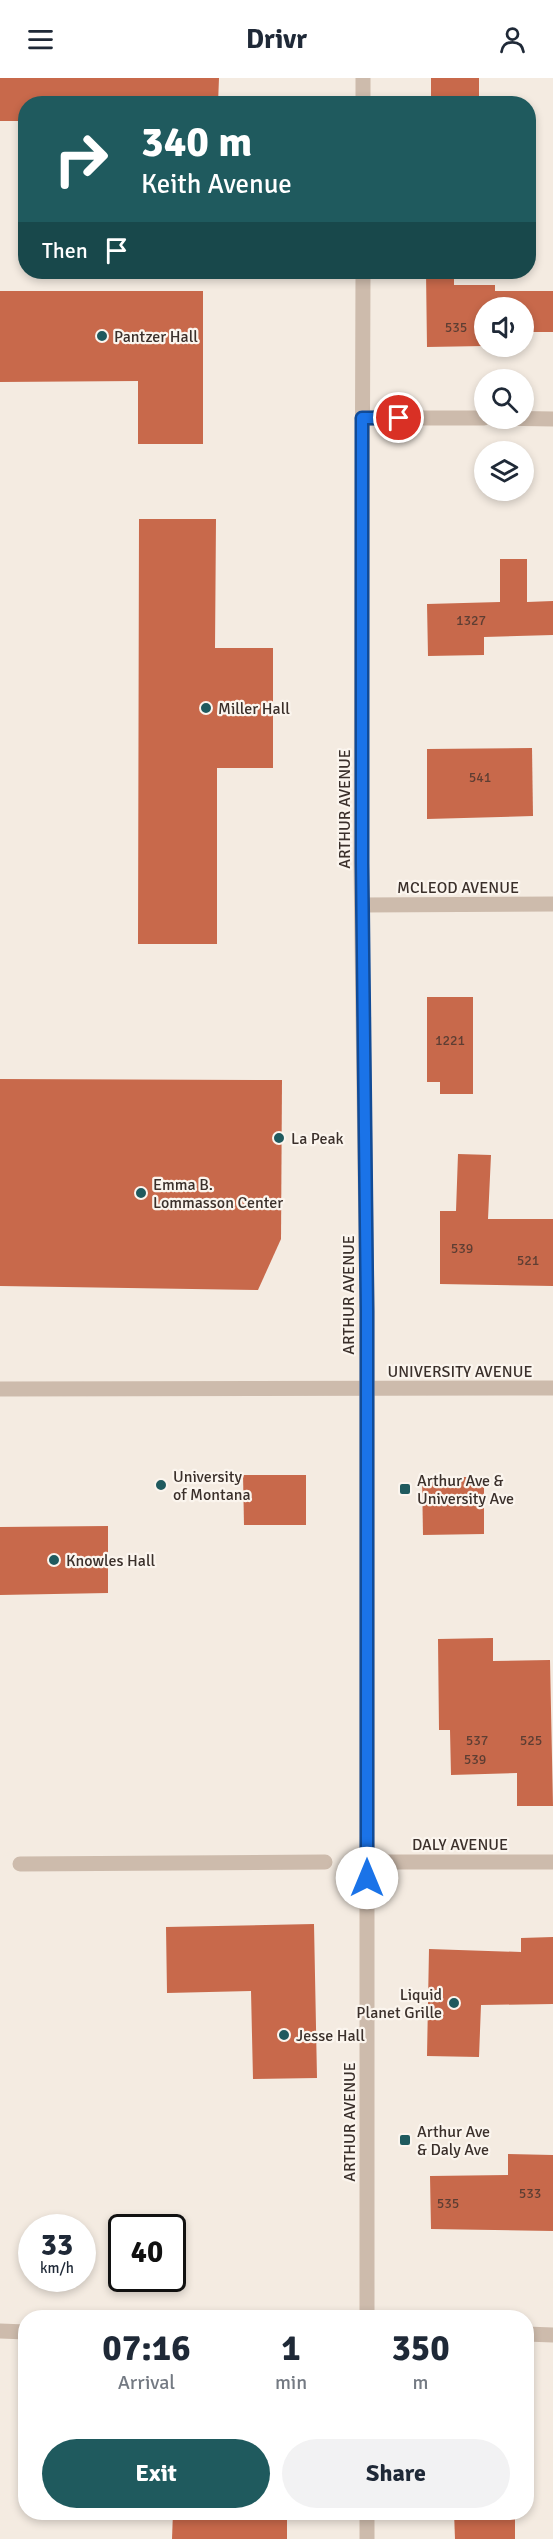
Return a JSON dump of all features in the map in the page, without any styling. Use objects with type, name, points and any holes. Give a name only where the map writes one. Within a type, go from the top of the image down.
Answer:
[{"type":"street","points":[[363,78],[363,96]]},
{"type":"street","name":"ARTHUR AVENUE","points":[[363,279],[362,905],[367,1389],[367,2310]]},
{"type":"street","points":[[362,418],[474,418]]},
{"type":"street","points":[[534,419],[553,419]]},
{"type":"street","name":"MCLEOD AVENUE","points":[[362,905],[553,904]]},
{"type":"street","name":"UNIVERSITY AVENUE","points":[[0,1389],[553,1388]]},
{"type":"street","points":[[20,1864],[325,1862]]},
{"type":"street","name":"DALY AVENUE","points":[[367,1862],[553,1862]]},
{"type":"street","points":[[0,2331],[18,2332]]},
{"type":"street","points":[[534,2334],[553,2335]]},
{"type":"street","points":[[367,2520],[367,2539]]},
{"type":"building","points":[[0,78],[219,78],[218,96],[18,96],[18,121],[0,121]]},
{"type":"building","points":[[431,78],[479,78],[479,96],[431,96]]},
{"type":"building","points":[[426,279],[454,279],[454,285],[495,285],[495,291],[553,291],[553,332],[534,332],[534,297],[474,297],[474,346],[427,347]]},
{"type":"building","name":"Pantzer Hall","points":[[0,291],[203,291],[203,444],[138,444],[138,381],[0,382]]},
{"type":"building","name":"Miller Hall","points":[[139,519],[216,519],[215,648],[273,648],[273,768],[217,768],[217,944],[138,944]]},
{"type":"building","points":[[500,559],[527,559],[527,602],[553,601],[553,635],[484,637],[484,655],[428,656],[427,604],[500,602]]},
{"type":"building","points":[[532,748],[533,816],[427,819],[427,749]]},
{"type":"building","points":[[427,997],[473,997],[473,1094],[440,1094],[440,1082],[427,1082]]},
{"type":"building","name":"Emma B. Lommasson Center","points":[[0,1079],[282,1080],[281,1239],[258,1290],[0,1286]]},
{"type":"building","points":[[458,1154],[491,1155],[488,1219],[553,1219],[553,1286],[440,1284],[440,1211],[456,1211]]},
{"type":"building","points":[[243,1475],[306,1475],[306,1525],[244,1525]]},
{"type":"building","points":[[422,1477],[484,1477],[484,1534],[423,1535]]},
{"type":"building","name":"Knowles Hall","points":[[108,1526],[108,1593],[0,1595],[0,1527]]},
{"type":"building","points":[[493,1638],[493,1661],[550,1660],[553,1806],[517,1806],[517,1773],[451,1775],[450,1730],[439,1730],[438,1639]]},
{"type":"building","name":"Jesse Hall","points":[[314,1924],[317,2078],[253,2079],[251,1991],[167,1993],[166,1927]]},
{"type":"building","points":[[553,1937],[553,2004],[481,2005],[479,2057],[427,2056],[429,1949],[521,1952],[521,1938]]},
{"type":"building","points":[[508,2154],[553,2155],[553,2231],[431,2229],[430,2176],[508,2175]]},
{"type":"building","points":[[173,2520],[287,2520],[287,2539],[172,2539]]},
{"type":"building","points":[[454,2520],[515,2520],[515,2539],[455,2539]]},
{"type":"place","name":"Pantzer Hall","points":[[102,336]]},
{"type":"place","name":"Miller Hall","points":[[206,708]]},
{"type":"place","name":"La Peak","points":[[279,1138]]},
{"type":"place","name":"Emma B. Lommasson Center","points":[[141,1193]]},
{"type":"place","name":"University of Montana","points":[[161,1485]]},
{"type":"place","name":"Arthur Ave & University Ave","points":[[405,1489]]},
{"type":"place","name":"Knowles Hall","points":[[54,1560]]},
{"type":"place","name":"Liquid Planet Grille","points":[[454,2003]]},
{"type":"place","name":"Jesse Hall","points":[[284,2035]]},
{"type":"place","name":"Arthur Ave & Daly Ave","points":[[405,2140]]},
{"type":"route","points":[[367,1878],[367,1311],[362,863],[362,418],[399,418]]}]
